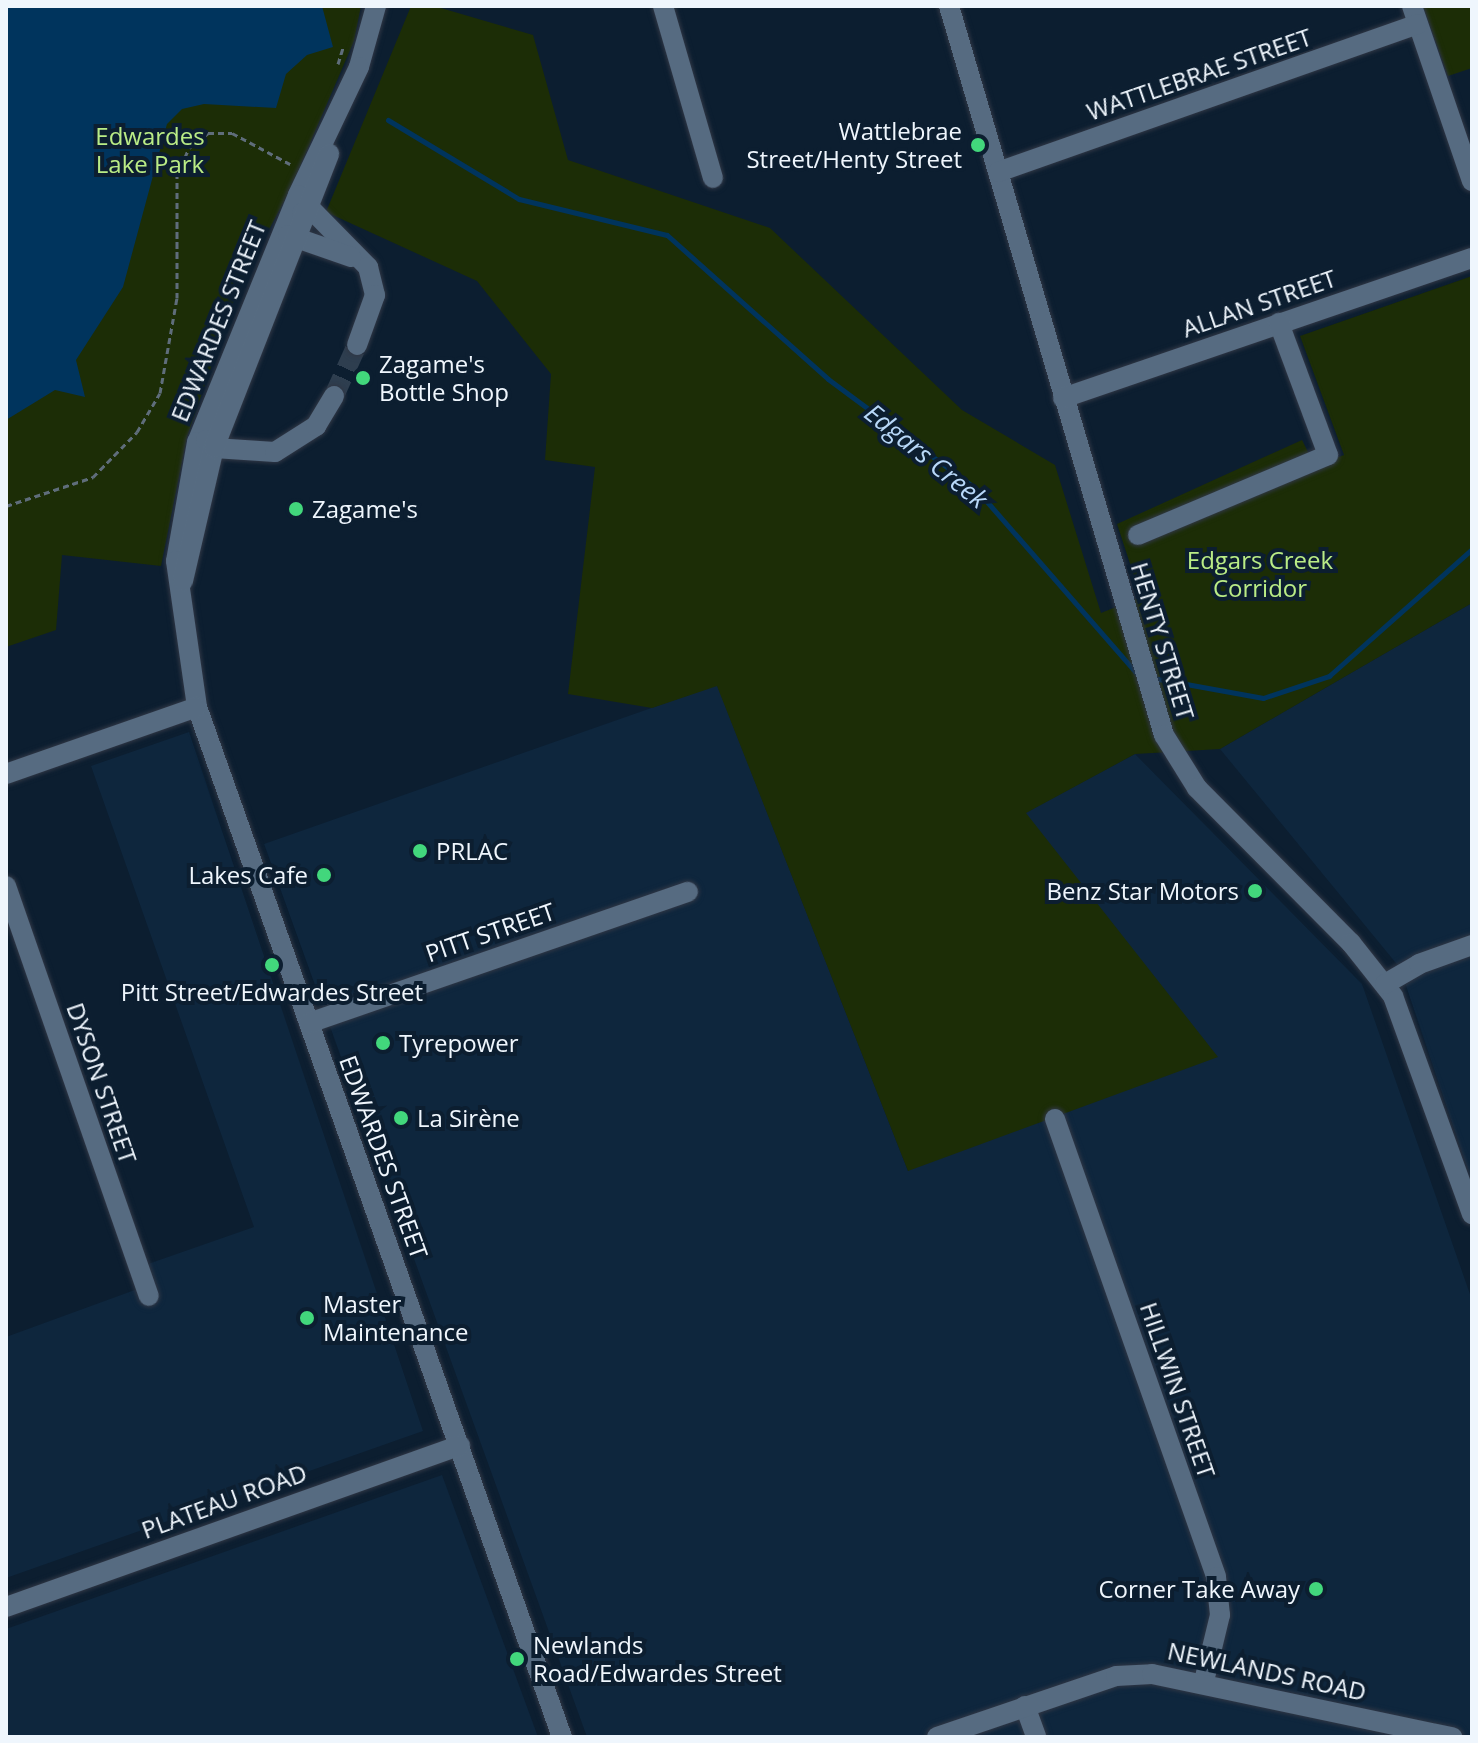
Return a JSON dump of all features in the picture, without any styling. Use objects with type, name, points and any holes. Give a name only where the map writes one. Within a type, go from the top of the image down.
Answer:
[{"type":"street","name":"EDWARDES STREET","points":[[289,231],[310,208],[376,6]]},
{"type":"street","points":[[663,6],[713,178]]},
{"type":"street","name":"HENTY STREET","points":[[949,6],[1164,735],[1197,788],[1317,906],[1385,984],[1403,1019],[1472,1214]]},
{"type":"street","points":[[1415,15],[1472,181]]},
{"type":"street","name":"WATTLEBRAE STREET","points":[[998,172],[1415,15]]},
{"type":"street","name":"EDWARDES STREET","points":[[351,86],[289,231],[207,441],[180,589],[197,707],[562,1737]]},
{"type":"street","points":[[310,208],[368,267],[375,295],[357,345]]},
{"type":"street","points":[[289,231],[368,267]]},
{"type":"street","name":"ALLAN STREET","points":[[1063,398],[1472,258]]},
{"type":"street","points":[[1138,535],[1328,455],[1279,323]]},
{"type":"street","points":[[207,441],[258,454],[301,438],[323,418],[334,396]]},
{"type":"street","points":[[6,774],[197,707]]},
{"type":"street","name":"DYSON STREET","points":[[6,886],[149,1296]]},
{"type":"street","name":"PITT STREET","points":[[309,1023],[688,892]]},
{"type":"street","points":[[1385,984],[1419,964],[1472,945]]},
{"type":"street","name":"HILLWIN STREET","points":[[1055,1119],[1216,1577],[1221,1603],[1204,1681]]},
{"type":"street","name":"PLATEAU ROAD","points":[[6,1607],[460,1445]]},
{"type":"street","name":"NEWLANDS ROAD","points":[[937,1737],[1116,1676],[1152,1674],[1204,1681],[1452,1737]]},
{"type":"street","points":[[1025,1706],[1036,1737]]},
{"type":"path","points":[[337,67],[346,40]]},
{"type":"path","points":[[6,506],[93,477],[137,432],[160,393],[177,298],[177,176],[189,148],[208,133],[232,133],[290,164],[296,153]]},
{"type":"shaded area","points":[[6,6],[322,6],[333,47],[307,55],[286,74],[276,108],[204,104],[182,109],[167,124],[123,287],[76,360],[85,397],[55,390],[6,420]]},
{"type":"shaded area","points":[[1472,603],[1472,1182],[1400,968],[1220,749]]},
{"type":"shaded area","points":[[717,685],[908,1171],[1025,813],[1135,754],[1362,984],[1472,1300],[1472,1737],[587,1737],[264,844]]},
{"type":"shaded area","points":[[189,732],[423,1431],[6,1578],[6,1337],[154,1283],[148,1264],[254,1227],[91,766]]},
{"type":"shaded area","points":[[442,1475],[538,1737],[6,1737],[6,1629]]},
{"type":"green space","name":"Edwardes Lake Park","points":[[6,6],[361,6],[354,41],[289,192],[239,286],[187,437],[161,566],[62,555],[56,630],[6,647]]},
{"type":"green space","name":"Edgars Creek Corridor","points":[[411,6],[434,6],[533,35],[568,160],[770,228],[962,410],[1055,465],[1101,613],[1141,597],[1117,524],[1302,440],[1315,466],[1344,455],[1300,336],[1472,276],[1472,603],[1220,749],[1135,754],[1026,813],[1218,1057],[908,1171],[717,686],[652,708],[568,694],[595,467],[545,460],[551,374],[477,281],[326,212]]},
{"type":"green space","points":[[1423,6],[1472,6],[1472,68],[1448,76]]},
{"type":"waterway","name":"Edgars Creek","points":[[388,120],[519,199],[667,235],[828,379],[975,488],[1139,676]]},
{"type":"waterway","name":"Edgars Creek","points":[[1153,678],[1263,698],[1329,676],[1472,549]]},
{"type":"tunnel","points":[[334,396],[357,345]]},
{"type":"place","name":"Wattlebrae Street/Henty Street","points":[[978,145]]},
{"type":"place","name":"Zagame's Bottle Shop","points":[[363,378]]},
{"type":"place","name":"Zagame's","points":[[296,509]]},
{"type":"place","name":"PRLAC","points":[[420,851]]},
{"type":"place","name":"Lakes Cafe","points":[[324,875]]},
{"type":"place","name":"Benz Star Motors","points":[[1255,891]]},
{"type":"place","name":"Pitt Street/Edwardes Street","points":[[272,965]]},
{"type":"place","name":"Tyrepower","points":[[383,1043]]},
{"type":"place","name":"La Sirène","points":[[401,1118]]},
{"type":"place","name":"Master Maintenance","points":[[307,1318]]},
{"type":"place","name":"Corner Take Away","points":[[1316,1589]]},
{"type":"place","name":"Newlands Road/Edwardes Street","points":[[517,1659]]}]
